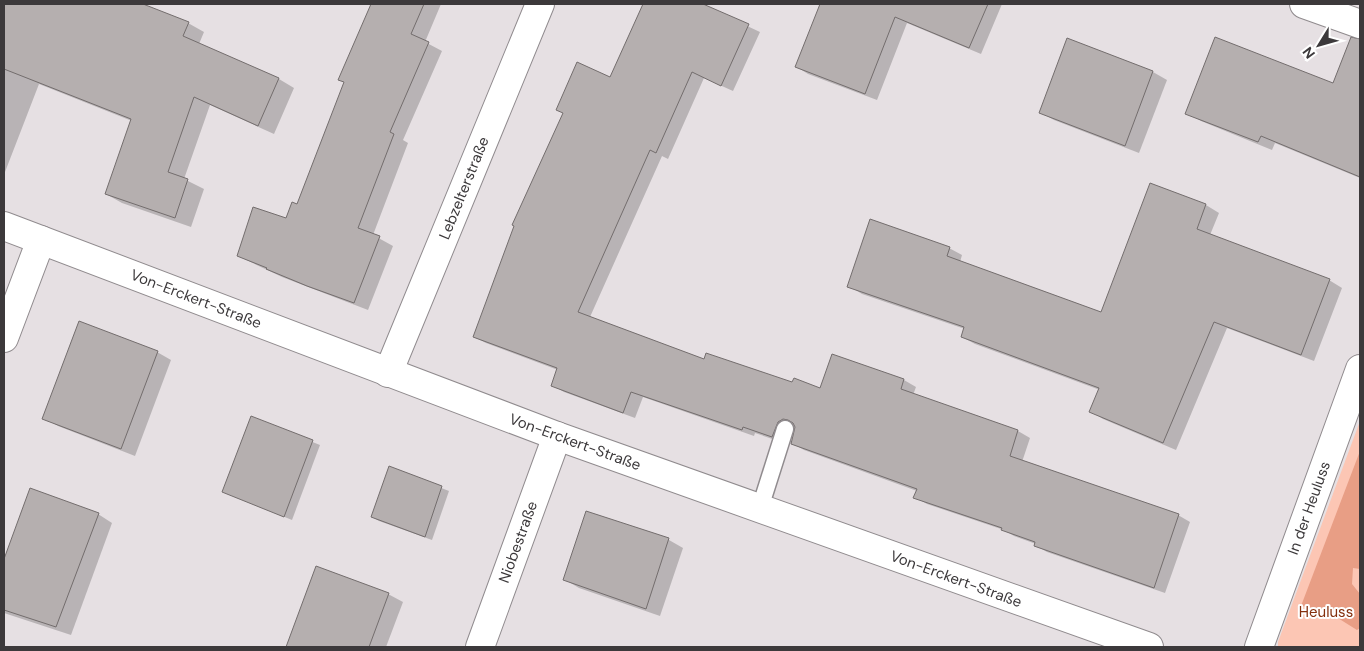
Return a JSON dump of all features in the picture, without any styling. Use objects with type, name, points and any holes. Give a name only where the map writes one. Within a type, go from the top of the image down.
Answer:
[{"type":"street","name":"Lebzelterstraße","points":[[388,373],[540,4]]},
{"type":"street","points":[[1304,4],[1360,24]]},
{"type":"street","name":"Von-Erckert-Straße","points":[[4,226],[557,436],[1149,647]]},
{"type":"street","points":[[4,338],[41,240]]},
{"type":"street","name":"In der Heuluss","points":[[1259,647],[1360,369]]},
{"type":"street","name":"Niobestraße","points":[[480,647],[557,436]]},
{"type":"lane","points":[[760,508],[785,429]]},
{"type":"green space","name":"Heuluss","points":[[1360,421],[1360,647],[1278,647],[1278,642]]},
{"type":"shaded area","points":[[1360,451],[1360,569],[1353,568],[1352,584],[1360,594],[1360,628],[1357,630],[1325,610],[1301,606]]},
{"type":"building","points":[[4,4],[143,4],[189,22],[183,36],[279,78],[258,126],[194,97],[168,172],[188,179],[175,218],[105,194],[131,119],[4,69]]},
{"type":"building","points":[[371,4],[424,4],[411,34],[429,42],[390,132],[394,134],[358,228],[380,236],[354,303],[307,286],[237,256],[253,207],[286,218],[292,202],[297,204],[344,82],[338,80]]},
{"type":"building","points":[[643,4],[703,4],[749,24],[721,86],[692,72],[656,153],[650,150],[578,312],[704,359],[706,353],[792,382],[794,378],[820,388],[832,354],[904,379],[901,389],[1018,430],[1010,456],[1179,514],[1154,588],[1034,546],[1035,542],[1001,530],[1002,528],[913,498],[917,489],[791,444],[795,427],[788,420],[783,419],[778,422],[772,437],[743,427],[742,430],[631,392],[623,413],[551,386],[557,368],[473,337],[514,226],[512,225],[563,113],[556,110],[577,62],[610,77]]},
{"type":"building","points":[[820,4],[988,4],[969,48],[895,17],[865,94],[795,67]]},
{"type":"building","points":[[1215,37],[1333,83],[1351,37],[1360,39],[1360,177],[1261,136],[1258,142],[1185,114]]},
{"type":"building","points":[[1067,38],[1153,71],[1125,146],[1039,113]]},
{"type":"building","points":[[1150,183],[1206,204],[1197,229],[1330,279],[1301,355],[1214,322],[1163,443],[1089,412],[1099,388],[961,337],[964,327],[847,287],[870,219],[950,247],[947,256],[1101,312]]},
{"type":"building","points":[[79,321],[158,351],[121,449],[42,419]]},
{"type":"building","points":[[251,416],[313,440],[284,517],[222,492]]},
{"type":"building","points":[[389,466],[442,486],[425,537],[371,517]]},
{"type":"building","points":[[30,488],[99,513],[56,627],[4,610],[4,559]]},
{"type":"building","points":[[586,511],[669,538],[646,609],[563,580]]},
{"type":"building","points":[[316,566],[389,593],[369,647],[286,647]]}]
